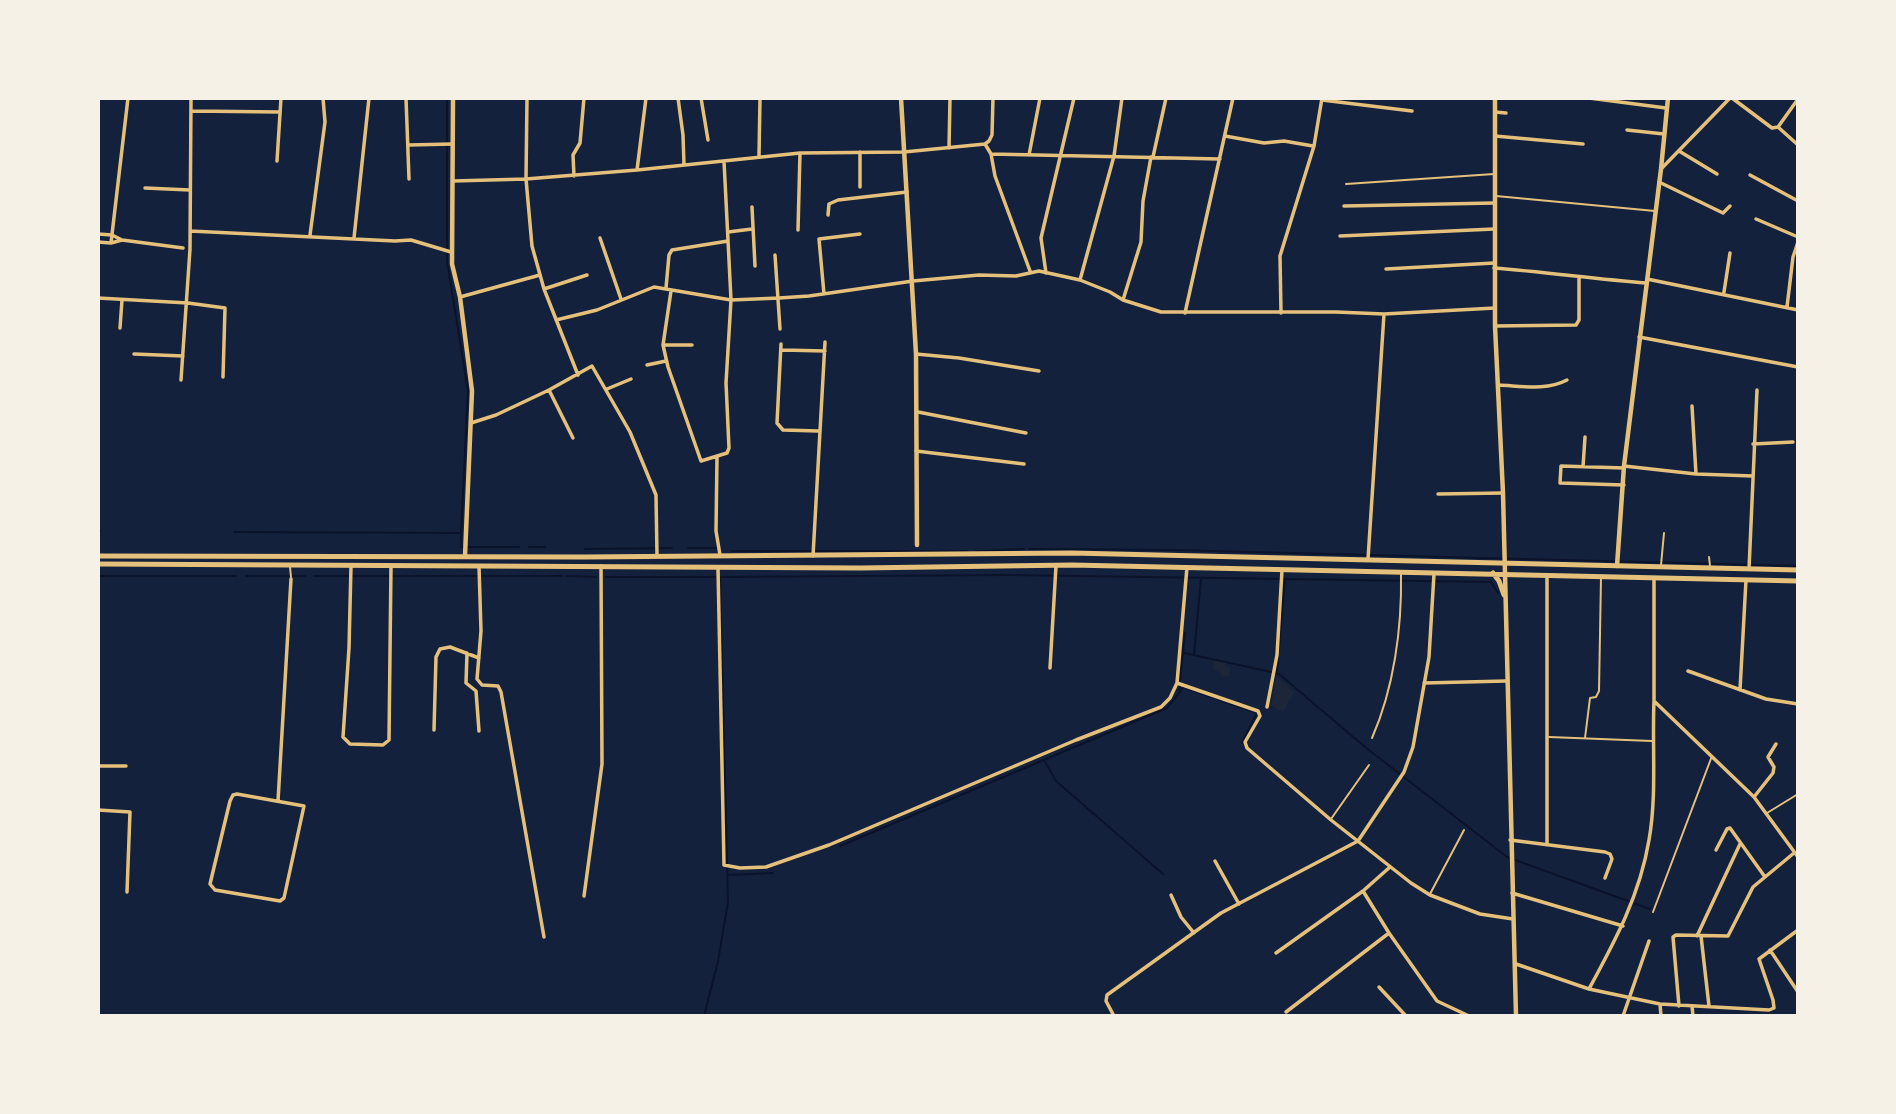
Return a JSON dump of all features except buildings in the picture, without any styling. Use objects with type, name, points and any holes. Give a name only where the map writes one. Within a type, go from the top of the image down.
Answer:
[{"type":"main road","points":[[453,98],[450,251],[460,297],[472,391],[465,551]]},
{"type":"main road","points":[[901,98],[916,354],[917,553]]},
{"type":"main road","points":[[1495,98],[1495,326],[1503,493],[1510,840],[1516,964],[1515,1015]]},
{"type":"main road","points":[[1617,564],[1624,467],[1668,98]]},
{"type":"main road","points":[[98,556],[324,556],[465,551],[657,554],[1072,553],[1798,570]]},
{"type":"main road","points":[[1072,553],[1072,565]]},
{"type":"main road","points":[[324,556],[325,566]]},
{"type":"main road","points":[[98,564],[290,567],[1072,565],[1401,576],[1504,573],[1798,581]]},
{"type":"main road","points":[[1493,573],[1504,595]]},
{"type":"street","points":[[111,243],[128,98]]},
{"type":"street","points":[[181,380],[188,303],[191,98]]},
{"type":"street","points":[[278,161],[281,98]]},
{"type":"street","points":[[310,235],[325,122],[323,98]]},
{"type":"street","points":[[354,238],[369,98]]},
{"type":"street","points":[[406,98],[409,178]]},
{"type":"street","points":[[527,98],[526,179],[532,246],[544,289],[578,375]]},
{"type":"street","points":[[574,176],[573,155],[579,147],[584,98]]},
{"type":"street","points":[[637,170],[646,98]]},
{"type":"street","points":[[678,98],[684,165]]},
{"type":"street","points":[[701,98],[708,140]]},
{"type":"street","points":[[760,98],[760,156]]},
{"type":"street","points":[[803,98],[811,98]]},
{"type":"street","points":[[949,148],[950,98]]},
{"type":"street","points":[[453,181],[574,176],[800,153],[904,152],[985,144],[992,135],[993,98]]},
{"type":"street","points":[[1029,155],[1040,98]]},
{"type":"street","points":[[1046,273],[1041,238],[1074,98]]},
{"type":"street","points":[[1080,281],[1114,156],[1122,98]]},
{"type":"street","points":[[1122,300],[1141,242],[1142,217],[1152,157],[1166,98]]},
{"type":"street","points":[[1185,313],[1233,98]]},
{"type":"street","points":[[1589,98],[1666,108]]},
{"type":"street","points":[[1661,169],[1731,98],[1768,126],[1777,127],[1798,145]]},
{"type":"street","points":[[1281,313],[1280,256],[1314,146],[1322,99],[1412,111]]},
{"type":"street","points":[[1777,127],[1798,99]]},
{"type":"street","points":[[191,111],[280,112]]},
{"type":"street","points":[[1495,112],[1506,113]]},
{"type":"street","points":[[1628,130],[1664,134]]},
{"type":"street","points":[[1225,136],[1264,143],[1284,141],[1314,146]]},
{"type":"street","points":[[1495,136],[1583,144]]},
{"type":"street","points":[[408,145],[451,144]]},
{"type":"street","points":[[985,144],[991,154],[995,176],[1030,272]]},
{"type":"street","points":[[1679,151],[1717,174]]},
{"type":"street","points":[[860,152],[860,187]]},
{"type":"street","points":[[798,230],[800,153]]},
{"type":"street","points":[[991,154],[1220,159]]},
{"type":"street","points":[[724,161],[729,241],[731,300],[726,383],[728,451],[701,461],[666,361],[663,345],[669,290],[669,255],[672,250],[729,241]]},
{"type":"street","points":[[1750,175],[1798,201]]},
{"type":"street","points":[[1660,182],[1723,213],[1730,206]]},
{"type":"street","points":[[145,188],[190,190]]},
{"type":"street","points":[[828,215],[829,204],[838,200],[907,192]]},
{"type":"street","points":[[1344,206],[1494,204]]},
{"type":"street","points":[[752,207],[755,266]]},
{"type":"street","points":[[1756,219],[1798,240],[1787,307]]},
{"type":"street","points":[[728,232],[752,229]]},
{"type":"street","points":[[1340,236],[1494,229]]},
{"type":"street","points":[[190,230],[411,240],[450,251]]},
{"type":"street","points":[[98,234],[183,248]]},
{"type":"street","points":[[824,294],[819,239],[860,234]]},
{"type":"street","points":[[600,238],[621,299]]},
{"type":"street","points":[[98,242],[122,240]]},
{"type":"street","points":[[1724,293],[1730,253]]},
{"type":"street","points":[[775,255],[780,329]]},
{"type":"street","points":[[1386,269],[1494,266],[1579,278],[1647,281],[1724,293],[1798,310]]},
{"type":"street","points":[[556,320],[597,310],[648,288],[731,300],[779,298],[913,281],[978,275],[1016,276],[1030,272],[1080,281],[1151,310],[1185,313],[1384,314],[1495,308]]},
{"type":"street","points":[[460,297],[540,275]]},
{"type":"street","points":[[544,289],[587,275]]},
{"type":"street","points":[[1495,326],[1576,325],[1579,320],[1579,278]]},
{"type":"street","points":[[98,298],[225,308],[223,377]]},
{"type":"street","points":[[120,328],[122,300]]},
{"type":"street","points":[[1368,558],[1384,314]]},
{"type":"street","points":[[1639,337],[1798,367]]},
{"type":"street","points":[[813,553],[825,342]]},
{"type":"street","points":[[781,344],[777,423],[783,430],[818,432]]},
{"type":"street","points":[[663,345],[692,345]]},
{"type":"street","points":[[782,350],[825,351]]},
{"type":"street","points":[[916,354],[1039,371]]},
{"type":"street","points":[[134,355],[183,356]]},
{"type":"street","points":[[647,365],[666,361]]},
{"type":"street","points":[[471,423],[527,402],[592,366],[630,432],[656,495],[657,554]]},
{"type":"street","points":[[607,389],[631,379]]},
{"type":"street","points":[[1498,385],[1546,387],[1556,386],[1567,380]]},
{"type":"street","points":[[549,390],[573,438]]},
{"type":"street","points":[[1749,568],[1757,390]]},
{"type":"street","points":[[1692,406],[1696,474]]},
{"type":"street","points":[[918,412],[1026,433]]},
{"type":"street","points":[[1583,467],[1585,437]]},
{"type":"street","points":[[1753,444],[1793,442]]},
{"type":"street","points":[[916,451],[1024,464]]},
{"type":"street","points":[[717,457],[716,531],[720,552]]},
{"type":"street","points":[[1624,485],[1560,483],[1561,466],[1624,467],[1753,476]]},
{"type":"street","points":[[1437,494],[1503,493]]},
{"type":"street","points":[[351,566],[343,737],[349,744],[383,745],[389,740],[391,566]]},
{"type":"street","points":[[480,566],[478,681],[482,685],[498,686],[501,692],[544,937]]},
{"type":"street","points":[[584,896],[601,764],[601,566]]},
{"type":"street","points":[[1050,668],[1056,566]]},
{"type":"street","points":[[718,567],[724,865],[740,868],[766,867],[829,845],[1076,740],[1157,709],[1170,698],[1179,684],[1187,567]]},
{"type":"street","points":[[1267,707],[1278,655],[1282,573]]},
{"type":"street","points":[[1547,574],[1547,844]]},
{"type":"street","points":[[278,801],[291,576]]},
{"type":"street","points":[[1114,1016],[1106,1001],[1107,995],[1221,913],[1358,841],[1401,778],[1415,737],[1429,657],[1434,576]]},
{"type":"street","points":[[1590,989],[1634,899],[1650,839],[1653,805],[1654,577]]},
{"type":"street","points":[[1740,690],[1746,580]]},
{"type":"street","points":[[434,730],[436,657],[440,649],[450,647],[479,657]]},
{"type":"street","points":[[467,653],[467,683],[476,691],[479,730]]},
{"type":"street","points":[[1688,671],[1766,699],[1798,704]]},
{"type":"street","points":[[1423,683],[1506,681]]},
{"type":"street","points":[[1179,684],[1258,711],[1260,716],[1245,746],[1390,867],[1430,895],[1480,914],[1513,919]]},
{"type":"street","points":[[1654,701],[1754,797],[1796,855],[1753,887],[1728,936],[1676,935],[1672,938],[1679,1006]]},
{"type":"street","points":[[1754,797],[1773,773],[1774,768],[1768,757],[1776,744]]},
{"type":"street","points":[[98,766],[126,766]]},
{"type":"street","points":[[237,794],[278,801],[300,804],[305,808],[284,898],[276,902],[215,890],[210,884],[231,798],[237,794]]},
{"type":"street","points":[[98,810],[130,812],[127,892]]},
{"type":"street","points":[[1716,850],[1728,828],[1766,877]]},
{"type":"street","points":[[1510,840],[1605,852],[1612,859],[1605,878]]},
{"type":"street","points":[[1709,1006],[1699,936],[1740,844]]},
{"type":"street","points":[[1215,860],[1239,904]]},
{"type":"street","points":[[1276,953],[1363,891],[1390,867]]},
{"type":"street","points":[[1363,891],[1437,1001],[1469,1016]]},
{"type":"street","points":[[1512,894],[1623,926]]},
{"type":"street","points":[[1171,895],[1181,917],[1194,933]]},
{"type":"street","points":[[1774,1016],[1773,1000],[1759,959],[1798,930]]},
{"type":"street","points":[[1286,1013],[1389,933]]},
{"type":"street","points":[[1623,1016],[1648,941]]},
{"type":"street","points":[[1770,950],[1798,992]]},
{"type":"street","points":[[1516,964],[1590,989],[1660,1004],[1772,1010]]},
{"type":"street","points":[[1379,987],[1406,1016]]},
{"type":"street","points":[[1660,1004],[1661,1016]]},
{"type":"street","points":[[1692,1006],[1693,1016]]},
{"type":"lane","points":[[1346,184],[1495,174]]},
{"type":"lane","points":[[1495,196],[1656,211]]},
{"type":"lane","points":[[1661,566],[1664,533]]},
{"type":"lane","points":[[1709,557],[1710,566]]},
{"type":"lane","points":[[290,567],[291,576]]},
{"type":"lane","points":[[1372,738],[1392,670],[1401,576]]},
{"type":"lane","points":[[1585,738],[1590,698],[1596,697],[1599,691],[1601,576]]},
{"type":"lane","points":[[1548,737],[1652,741]]},
{"type":"lane","points":[[1653,912],[1713,755]]},
{"type":"lane","points":[[1331,820],[1369,765]]},
{"type":"lane","points":[[1766,814],[1798,794]]},
{"type":"lane","points":[[1430,895],[1464,830]]},
{"type":"shaded area","points":[[1214,659],[1226,662],[1225,666],[1230,667],[1229,677],[1221,676],[1221,673],[1213,669]]},
{"type":"shaded area","points":[[1277,677],[1294,692],[1283,712],[1271,705]]},
{"type":"waterway","points":[[447,98],[447,261],[468,391],[461,533]]},
{"type":"waterway","points":[[234,532],[461,533],[461,547],[519,547]]},
{"type":"waterway","points":[[529,547],[545,547]]},
{"type":"waterway","points":[[585,549],[672,548]]},
{"type":"waterway","points":[[688,548],[717,548]]},
{"type":"waterway","points":[[976,551],[1024,549]]},
{"type":"waterway","points":[[1029,549],[1174,550],[1798,566]]},
{"type":"waterway","points":[[732,551],[967,551]]},
{"type":"waterway","points":[[720,577],[1009,575],[1491,582],[1498,593]]},
{"type":"waterway","points":[[98,576],[236,576]]},
{"type":"waterway","points":[[246,576],[305,576]]},
{"type":"waterway","points":[[314,576],[562,576]]},
{"type":"waterway","points":[[567,576],[596,577]]},
{"type":"waterway","points":[[606,577],[716,577]]},
{"type":"waterway","points":[[704,1016],[718,961],[728,902],[720,578]]},
{"type":"waterway","points":[[1194,655],[1201,578]]},
{"type":"waterway","points":[[1277,671],[1285,579]]},
{"type":"waterway","points":[[1180,681],[1185,633]]},
{"type":"waterway","points":[[1184,653],[1271,672]]},
{"type":"waterway","points":[[1275,673],[1507,857],[1650,909]]},
{"type":"waterway","points":[[840,846],[1167,708],[1179,693],[1180,687]]},
{"type":"waterway","points":[[1180,692],[1183,687],[1257,713],[1242,743]]},
{"type":"waterway","points":[[1044,760],[1056,781],[1163,874]]},
{"type":"waterway","points":[[728,875],[773,873]]}]
